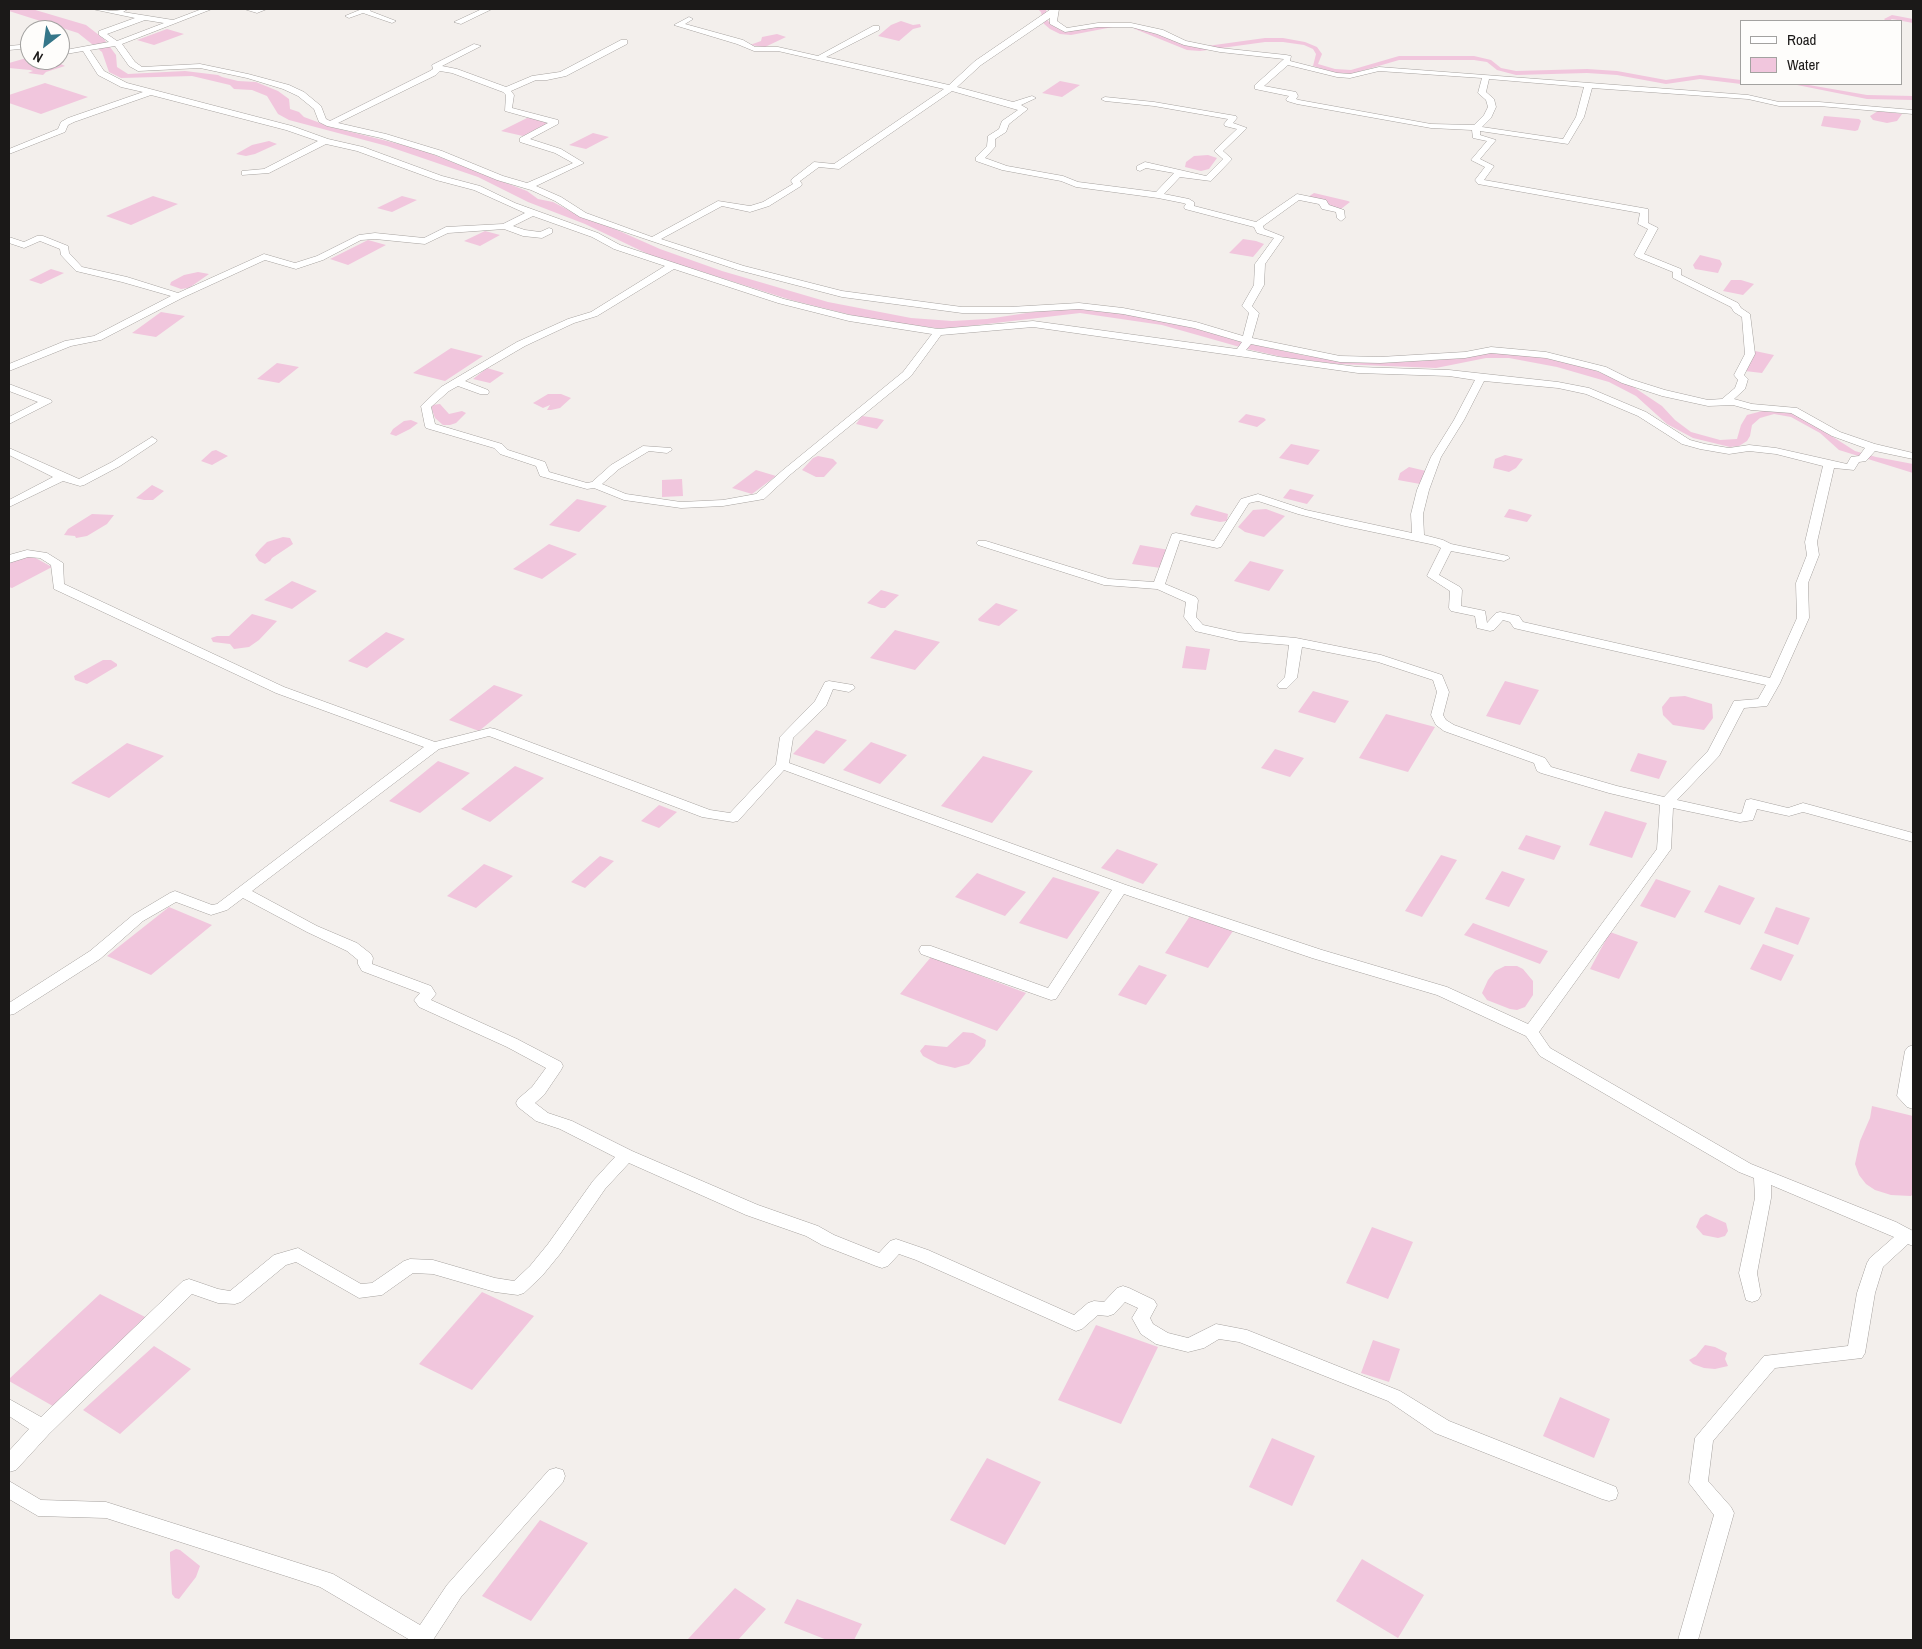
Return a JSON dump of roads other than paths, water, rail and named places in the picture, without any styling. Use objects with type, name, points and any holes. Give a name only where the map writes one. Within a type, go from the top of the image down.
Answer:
[{"type":"street","points":[[96,9],[173,22]]},
{"type":"street","points":[[115,13],[124,9]]},
{"type":"street","points":[[70,51],[114,43],[208,9]]},
{"type":"street","points":[[248,9],[256,11],[263,9]]},
{"type":"street","points":[[458,22],[488,9]]},
{"type":"street","points":[[1055,9],[1053,22],[1065,30],[1079,29],[1098,24],[1131,24],[1160,32],[1184,43],[1216,49],[1286,57],[1288,58],[1286,62],[1258,87],[1293,94],[1294,96],[1290,99],[1296,102],[1431,126],[1476,128],[1565,142],[1580,117],[1589,85]]},
{"type":"street","points":[[653,240],[721,203],[750,209],[766,204],[798,184],[795,181],[817,164],[836,168],[951,88],[978,63],[1055,9]]},
{"type":"street","points":[[349,16],[365,10],[392,21]]},
{"type":"street","points":[[146,17],[102,33],[114,43],[132,64],[141,69],[200,66],[248,76],[286,87],[301,94],[318,108],[322,120],[330,124],[384,136],[439,152],[466,165],[558,198],[560,202],[584,215],[653,240],[741,268],[842,294],[962,310],[1010,310],[1079,306],[1123,311],[1196,325],[1279,360],[1358,370],[1449,373],[1558,385],[1588,391],[1642,414],[1686,442],[1704,447],[1729,450],[1749,448],[1776,451],[1850,468],[1855,459],[1866,453]]},
{"type":"street","points":[[689,19],[678,26],[740,42],[754,48],[778,49],[951,88],[1024,109],[1005,122],[1003,130],[991,138],[990,147],[979,159],[1005,168],[1063,179],[1076,184],[1158,194],[1186,201],[1191,204],[1188,207],[1258,225]]},
{"type":"street","points":[[817,59],[876,28]]},
{"type":"street","points":[[506,90],[535,78],[553,77],[562,74],[624,42]]},
{"type":"street","points":[[438,68],[435,67],[478,46]]},
{"type":"street","points":[[89,48],[101,73],[124,85],[289,128],[325,142],[360,149],[439,178],[477,188],[512,205],[595,235],[618,248],[780,302],[884,324],[938,332],[1032,324],[1245,346],[1340,359],[1408,358],[1465,354],[1490,350],[1546,355],[1602,369],[1626,381],[1662,393],[1708,403],[1725,402],[1751,407],[1793,410],[1866,453],[1913,456]]},
{"type":"street","points":[[1286,62],[1337,75],[1350,76],[1379,69],[1742,97],[1788,105],[1819,104],[1913,112]]},
{"type":"street","points":[[330,124],[438,68],[454,71],[506,90],[510,96],[508,109],[555,122],[523,140],[558,151],[580,163],[528,186]]},
{"type":"street","points":[[1487,76],[1482,93],[1490,99],[1492,106],[1488,116],[1476,128],[1476,136],[1492,140],[1475,160],[1490,166],[1478,180],[1645,211],[1644,224],[1653,228],[1639,255],[1678,271],[1676,276],[1735,305],[1737,310],[1747,316],[1750,354],[1744,361],[1738,375],[1743,379],[1740,389],[1725,402]]},
{"type":"street","points":[[9,152],[62,130],[67,122],[151,92]]},
{"type":"street","points":[[1013,105],[1032,98]]},
{"type":"street","points":[[1105,99],[1154,104],[1233,118],[1228,124],[1243,128],[1218,152],[1228,159],[1208,179],[1179,174],[1180,172],[1146,164],[1140,168]]},
{"type":"street","points":[[246,174],[266,171],[325,142]]},
{"type":"street","points":[[439,178],[466,165]]},
{"type":"street","points":[[1158,194],[1179,174]]},
{"type":"street","points":[[1258,225],[1297,197],[1323,202],[1325,207],[1340,210],[1341,218]]},
{"type":"street","points":[[9,368],[69,343],[97,338],[179,296],[264,257],[296,266],[320,258],[359,238],[375,236],[425,241],[446,230],[480,230],[505,226],[533,212]]},
{"type":"street","points":[[1245,346],[1254,313],[1247,306],[1259,286],[1260,264],[1279,237],[1260,231],[1258,225]]},
{"type":"street","points":[[505,226],[523,233],[542,235],[549,231]]},
{"type":"street","points":[[9,240],[24,245],[40,238],[65,248],[64,254],[79,269],[124,279],[179,296]]},
{"type":"street","points":[[673,265],[594,314],[571,321],[522,344],[445,389],[426,406],[430,426],[498,446],[504,452],[542,464],[544,474],[587,486],[595,485],[624,497],[681,505],[723,503],[760,497],[787,472],[907,374],[938,332]]},
{"type":"street","points":[[1418,537],[1417,514],[1436,457],[1460,420],[1481,378]]},
{"type":"street","points":[[457,382],[484,392]]},
{"type":"street","points":[[9,387],[47,402],[9,421]]},
{"type":"street","points":[[9,451],[62,477],[80,483],[116,464],[152,440]]},
{"type":"street","points":[[595,485],[615,467],[647,448],[667,450]]},
{"type":"street","points":[[1531,1032],[1664,849],[1667,802],[1714,754],[1739,704],[1762,703],[1774,682],[1803,618],[1802,583],[1813,555],[1811,542],[1829,464]]},
{"type":"street","points":[[9,504],[62,477]]},
{"type":"street","points":[[1160,586],[1176,536],[1217,545],[1245,502],[1258,497],[1346,524],[1418,537],[1439,542],[1447,547],[1504,558]]},
{"type":"street","points":[[982,542],[1108,582],[1160,586],[1192,600],[1190,617],[1199,628],[1239,637],[1296,642],[1381,659],[1438,678],[1443,692],[1437,715],[1441,722],[1449,728],[1540,762],[1542,768],[1546,770],[1614,790],[1740,818],[1748,817],[1751,803],[1789,812],[1803,807],[1913,838]]},
{"type":"street","points":[[1447,547],[1433,576],[1456,590],[1455,608],[1481,614],[1481,625],[1490,627],[1500,616],[1515,619],[1518,625],[1774,682]]},
{"type":"street","points":[[9,559],[27,553],[43,555],[57,563],[58,586],[280,690],[434,746]]},
{"type":"street","points":[[1283,685],[1291,678],[1296,642]]},
{"type":"street","points":[[9,1010],[95,955],[138,918],[175,896],[211,910],[222,907],[434,746],[490,732],[707,814],[734,818],[782,765],[787,737],[821,703],[829,685],[848,688]]},
{"type":"street","points":[[782,765],[1121,888],[1317,954],[1442,991],[1531,1032],[1545,1052],[1746,1168],[1910,1237],[1876,1263],[1866,1293],[1856,1353],[1770,1361],[1704,1438],[1698,1483],[1724,1513],[1688,1640]]},
{"type":"street","points":[[926,950],[1051,996],[1121,888]]},
{"type":"street","points":[[242,892],[312,929],[352,947],[366,958],[365,964],[367,967],[426,990],[428,994],[422,1000],[424,1003],[512,1043],[555,1066],[538,1091],[524,1103],[542,1117],[566,1125],[626,1155],[752,1210],[803,1228],[882,1262],[896,1246],[922,1255],[1076,1324],[1094,1308],[1108,1309],[1124,1293],[1148,1305],[1141,1318],[1147,1329],[1162,1339],[1188,1345],[1198,1343],[1216,1331],[1241,1335],[1394,1396],[1442,1427],[1609,1493]]},
{"type":"street","points":[[1913,1051],[1905,1096],[1913,1103]]},
{"type":"street","points":[[9,1464],[42,1428],[190,1286],[218,1296],[235,1297],[280,1260],[298,1255],[359,1291],[376,1290],[410,1266],[433,1267],[495,1286],[518,1288],[536,1271],[554,1249],[599,1185],[626,1155]]},
{"type":"street","points":[[1752,1294],[1748,1273],[1762,1208],[1762,1175]]},
{"type":"street","points":[[9,1406],[42,1428]]},
{"type":"street","points":[[9,1489],[38,1508],[106,1510],[326,1580],[423,1639],[454,1592],[556,1476]]},
{"type":"water","points":[[9,9],[32,9],[69,20],[37,20],[9,11]]},
{"type":"water","points":[[70,20],[86,25],[104,39],[116,55],[117,67],[128,74],[185,71],[218,75],[238,81],[256,82],[278,91],[289,99],[290,109],[299,112],[304,117],[331,127],[419,149],[527,191],[538,199],[553,202],[576,214],[660,249],[722,271],[828,302],[911,318],[952,321],[987,319],[1054,307],[1097,309],[1188,326],[1238,341],[1307,356],[1340,359],[1493,352],[1545,358],[1589,368],[1629,384],[1662,406],[1675,420],[1691,432],[1720,440],[1737,439],[1741,425],[1747,415],[1766,410],[1783,411],[1797,414],[1855,451],[1913,464],[1913,473],[1839,450],[1820,433],[1791,417],[1774,414],[1760,418],[1752,425],[1747,441],[1739,446],[1730,447],[1693,438],[1667,424],[1636,396],[1609,382],[1557,367],[1509,358],[1486,358],[1436,368],[1338,364],[1287,358],[1247,349],[1162,325],[1080,313],[944,329],[871,320],[791,300],[652,256],[585,224],[528,202],[478,177],[387,146],[289,120],[278,114],[267,96],[252,90],[234,89],[230,85],[192,76],[121,78],[109,72],[102,52],[78,33],[70,30]]},
{"type":"water","points":[[901,21],[913,25],[920,24],[921,27],[913,29],[899,41],[878,36],[891,25]]},
{"type":"water","points":[[167,29],[184,34],[154,45],[137,40]]},
{"type":"water","points":[[777,34],[786,37],[765,47],[750,45],[761,41],[762,37]]},
{"type":"water","points":[[20,60],[20,69],[9,68],[9,63]]},
{"type":"water","points":[[30,70],[52,70],[43,75],[28,73],[33,71]]},
{"type":"water","points":[[1060,81],[1080,85],[1062,97],[1042,93]]},
{"type":"water","points":[[45,83],[88,97],[41,114],[9,103],[9,95]]},
{"type":"water","points":[[1878,111],[1902,114],[1897,121],[1887,123],[1873,120],[1870,116]]},
{"type":"water","points":[[1824,116],[1859,119],[1861,121],[1858,130],[1855,131],[1821,126]]},
{"type":"water","points":[[529,117],[551,122],[523,136],[501,131]]},
{"type":"water","points":[[593,133],[609,137],[586,149],[569,145]]},
{"type":"water","points":[[269,141],[277,144],[255,154],[246,156],[236,154],[252,145]]},
{"type":"water","points":[[1208,155],[1217,158],[1209,169],[1201,171],[1185,167],[1186,162],[1194,156]]},
{"type":"water","points":[[1314,193],[1350,202],[1341,209],[1308,197]]},
{"type":"water","points":[[153,196],[178,204],[131,225],[106,216]]},
{"type":"water","points":[[402,196],[417,200],[392,212],[377,208]]},
{"type":"water","points":[[485,231],[500,235],[480,246],[464,241]]},
{"type":"water","points":[[1243,239],[1264,244],[1253,257],[1229,253]]},
{"type":"water","points":[[368,240],[386,245],[348,265],[330,259]]},
{"type":"water","points":[[1700,255],[1720,260],[1722,264],[1718,273],[1695,269],[1693,265]]},
{"type":"water","points":[[51,269],[64,273],[41,284],[29,280]]},
{"type":"water","points":[[198,272],[209,274],[189,288],[181,289],[170,285],[171,282],[184,275]]},
{"type":"water","points":[[1731,280],[1741,280],[1754,284],[1743,295],[1723,291]]},
{"type":"water","points":[[161,312],[185,316],[156,337],[132,333]]},
{"type":"water","points":[[451,348],[483,356],[445,381],[413,373]]},
{"type":"water","points":[[1755,351],[1774,355],[1762,373],[1745,371],[1744,367]]},
{"type":"water","points":[[277,363],[299,367],[279,383],[257,379]]},
{"type":"water","points":[[487,368],[504,373],[490,383],[473,379]]},
{"type":"water","points":[[548,394],[561,394],[571,398],[560,408],[551,410],[547,410],[550,405],[543,408],[533,403]]},
{"type":"water","points":[[440,404],[449,414],[462,411],[466,413],[456,423],[443,425],[435,418],[431,407],[432,405]]},
{"type":"water","points":[[1246,414],[1266,420],[1257,427],[1238,422]]},
{"type":"water","points":[[862,416],[884,420],[877,429],[856,424]]},
{"type":"water","points":[[411,420],[418,423],[396,436],[390,434],[393,429],[404,421]]},
{"type":"water","points":[[1291,444],[1320,450],[1308,465],[1279,458]]},
{"type":"water","points":[[216,450],[228,456],[212,465],[201,461],[212,451]]},
{"type":"water","points":[[1505,455],[1523,459],[1516,468],[1509,472],[1493,468],[1495,459]]},
{"type":"water","points":[[818,456],[833,459],[837,463],[824,477],[816,477],[802,470],[813,458]]},
{"type":"water","points":[[1409,467],[1426,471],[1420,484],[1398,480],[1400,473]]},
{"type":"water","points":[[756,470],[776,476],[752,494],[732,488]]},
{"type":"water","points":[[682,479],[683,496],[662,497],[662,480]]},
{"type":"water","points":[[152,485],[164,491],[153,500],[136,498]]},
{"type":"water","points":[[1290,489],[1314,495],[1307,504],[1283,498]]},
{"type":"water","points":[[577,499],[607,506],[579,532],[549,525]]},
{"type":"water","points":[[1196,505],[1228,514],[1227,521],[1220,522],[1192,516],[1190,514]]},
{"type":"water","points":[[1266,509],[1285,516],[1264,537],[1245,532],[1238,527],[1253,510]]},
{"type":"water","points":[[1509,509],[1532,515],[1527,522],[1504,517]]},
{"type":"water","points":[[92,514],[114,515],[107,524],[87,536],[76,538],[75,536],[64,535],[68,529]]},
{"type":"water","points":[[283,537],[290,538],[293,544],[265,564],[259,561],[255,555],[267,542]]},
{"type":"water","points":[[549,544],[577,554],[542,579],[513,569]]},
{"type":"water","points":[[1140,545],[1169,550],[1161,568],[1132,564]]},
{"type":"water","points":[[30,555],[52,567],[12,588],[9,587],[9,563]]},
{"type":"water","points":[[1250,561],[1284,570],[1269,591],[1234,581]]},
{"type":"water","points":[[292,581],[317,591],[292,609],[264,600]]},
{"type":"water","points":[[881,590],[899,595],[885,608],[867,603]]},
{"type":"water","points":[[996,603],[1018,610],[999,626],[979,621],[978,619]]},
{"type":"water","points":[[252,614],[277,621],[259,640],[249,647],[234,649],[230,644],[213,642],[211,638],[229,636]]},
{"type":"water","points":[[895,630],[940,642],[915,670],[870,658]]},
{"type":"water","points":[[386,632],[405,639],[367,668],[348,661]]},
{"type":"water","points":[[1186,646],[1210,649],[1206,670],[1182,668]]},
{"type":"water","points":[[103,660],[111,660],[117,666],[87,684],[75,680],[74,676]]},
{"type":"water","points":[[1505,681],[1539,690],[1520,725],[1486,716]]},
{"type":"water","points":[[494,685],[523,695],[479,731],[449,720]]},
{"type":"water","points":[[1313,691],[1349,701],[1335,723],[1298,712]]},
{"type":"water","points":[[1685,696],[1712,704],[1713,718],[1704,730],[1673,725],[1663,715],[1662,707],[1670,697]]},
{"type":"water","points":[[1386,714],[1435,727],[1408,772],[1359,758]]},
{"type":"water","points":[[816,730],[847,740],[824,764],[793,754]]},
{"type":"water","points":[[871,742],[907,755],[880,784],[843,770]]},
{"type":"water","points":[[127,743],[164,756],[109,798],[71,783]]},
{"type":"water","points":[[1275,749],[1304,758],[1290,777],[1261,768]]},
{"type":"water","points":[[1638,753],[1667,761],[1659,779],[1630,771]]},
{"type":"water","points":[[983,756],[1033,771],[992,823],[941,806]]},
{"type":"water","points":[[438,761],[470,773],[420,813],[389,801]]},
{"type":"water","points":[[515,766],[544,778],[490,822],[461,809]]},
{"type":"water","points":[[659,805],[677,812],[659,828],[641,821]]},
{"type":"water","points":[[1605,811],[1647,823],[1632,858],[1589,845]]},
{"type":"water","points":[[1526,835],[1561,846],[1554,860],[1518,849]]},
{"type":"water","points":[[1117,849],[1158,864],[1143,884],[1101,868]]},
{"type":"water","points":[[1441,855],[1457,860],[1422,917],[1405,911]]},
{"type":"water","points":[[600,856],[614,861],[585,888],[571,882]]},
{"type":"water","points":[[484,864],[513,876],[476,908],[447,896]]},
{"type":"water","points":[[1502,871],[1525,879],[1509,907],[1485,899]]},
{"type":"water","points":[[977,873],[1026,892],[1005,916],[955,897]]},
{"type":"water","points":[[1053,877],[1100,892],[1067,939],[1019,923]]},
{"type":"water","points":[[1656,879],[1691,891],[1675,918],[1640,906]]},
{"type":"water","points":[[1719,885],[1755,898],[1740,925],[1704,912]]},
{"type":"water","points":[[169,907],[212,925],[151,975],[107,956]]},
{"type":"water","points":[[1776,907],[1810,918],[1798,945],[1764,933]]},
{"type":"water","points":[[1190,916],[1233,931],[1208,968],[1165,953]]},
{"type":"water","points":[[1473,923],[1548,951],[1540,964],[1464,935]]},
{"type":"water","points":[[1610,932],[1638,942],[1619,979],[1590,969]]},
{"type":"water","points":[[1763,944],[1794,955],[1781,981],[1750,969]]},
{"type":"water","points":[[931,957],[1026,993],[997,1031],[900,994]]},
{"type":"water","points":[[1139,965],[1167,975],[1146,1005],[1118,995]]},
{"type":"water","points":[[1505,966],[1517,966],[1523,969],[1533,981],[1533,995],[1525,1007],[1517,1010],[1510,1009],[1487,1000],[1482,993],[1495,971]]},
{"type":"water","points":[[963,1032],[973,1033],[986,1040],[985,1046],[969,1064],[955,1068],[938,1064],[923,1056],[920,1051],[925,1045],[947,1047]]},
{"type":"water","points":[[1872,1106],[1913,1116],[1913,1194],[1911,1196],[1891,1195],[1875,1190],[1866,1184],[1859,1175],[1855,1164],[1860,1141],[1870,1118]]},
{"type":"water","points":[[1706,1214],[1726,1223],[1728,1231],[1725,1236],[1718,1238],[1703,1235],[1696,1227],[1700,1218]]},
{"type":"water","points":[[1372,1227],[1413,1242],[1388,1299],[1346,1283]]},
{"type":"water","points":[[482,1292],[534,1316],[472,1390],[419,1364]]},
{"type":"water","points":[[100,1294],[151,1320],[58,1409],[9,1381],[9,1379]]},
{"type":"water","points":[[1096,1325],[1158,1347],[1121,1424],[1058,1400]]},
{"type":"water","points":[[1373,1340],[1400,1349],[1389,1382],[1361,1373]]},
{"type":"water","points":[[1705,1345],[1715,1347],[1727,1353],[1725,1359],[1728,1366],[1715,1369],[1693,1364],[1689,1360],[1696,1356]]},
{"type":"water","points":[[154,1346],[191,1369],[120,1434],[83,1410]]},
{"type":"water","points":[[1560,1397],[1610,1419],[1594,1458],[1543,1436]]},
{"type":"water","points":[[1272,1438],[1315,1456],[1292,1506],[1249,1487]]},
{"type":"water","points":[[987,1458],[1041,1482],[1005,1545],[950,1520]]},
{"type":"water","points":[[540,1520],[588,1543],[531,1621],[482,1596]]},
{"type":"water","points":[[176,1549],[200,1566],[196,1577],[179,1599],[175,1598],[172,1594],[170,1552]]},
{"type":"water","points":[[1362,1559],[1424,1595],[1398,1638],[1336,1601]]},
{"type":"water","points":[[735,1588],[766,1609],[738,1640],[688,1639]]},
{"type":"water","points":[[797,1599],[862,1624],[854,1640],[827,1640],[784,1623]]},
{"type":"waterway","points":[[1041,9],[1044,11],[1045,22],[1060,32],[1071,33],[1115,26]]},
{"type":"waterway","points":[[1888,20],[1892,17],[1913,21]]},
{"type":"waterway","points":[[1137,28],[1187,48],[1200,49],[1265,40],[1283,40],[1305,44],[1315,48],[1319,54],[1315,65],[1335,71],[1351,72],[1399,58],[1474,58],[1489,61],[1499,69],[1516,73],[1587,71],[1617,73],[1666,82],[1700,77],[1740,82]]},
{"type":"waterway","points":[[1801,85],[1867,97],[1913,98]]}]
